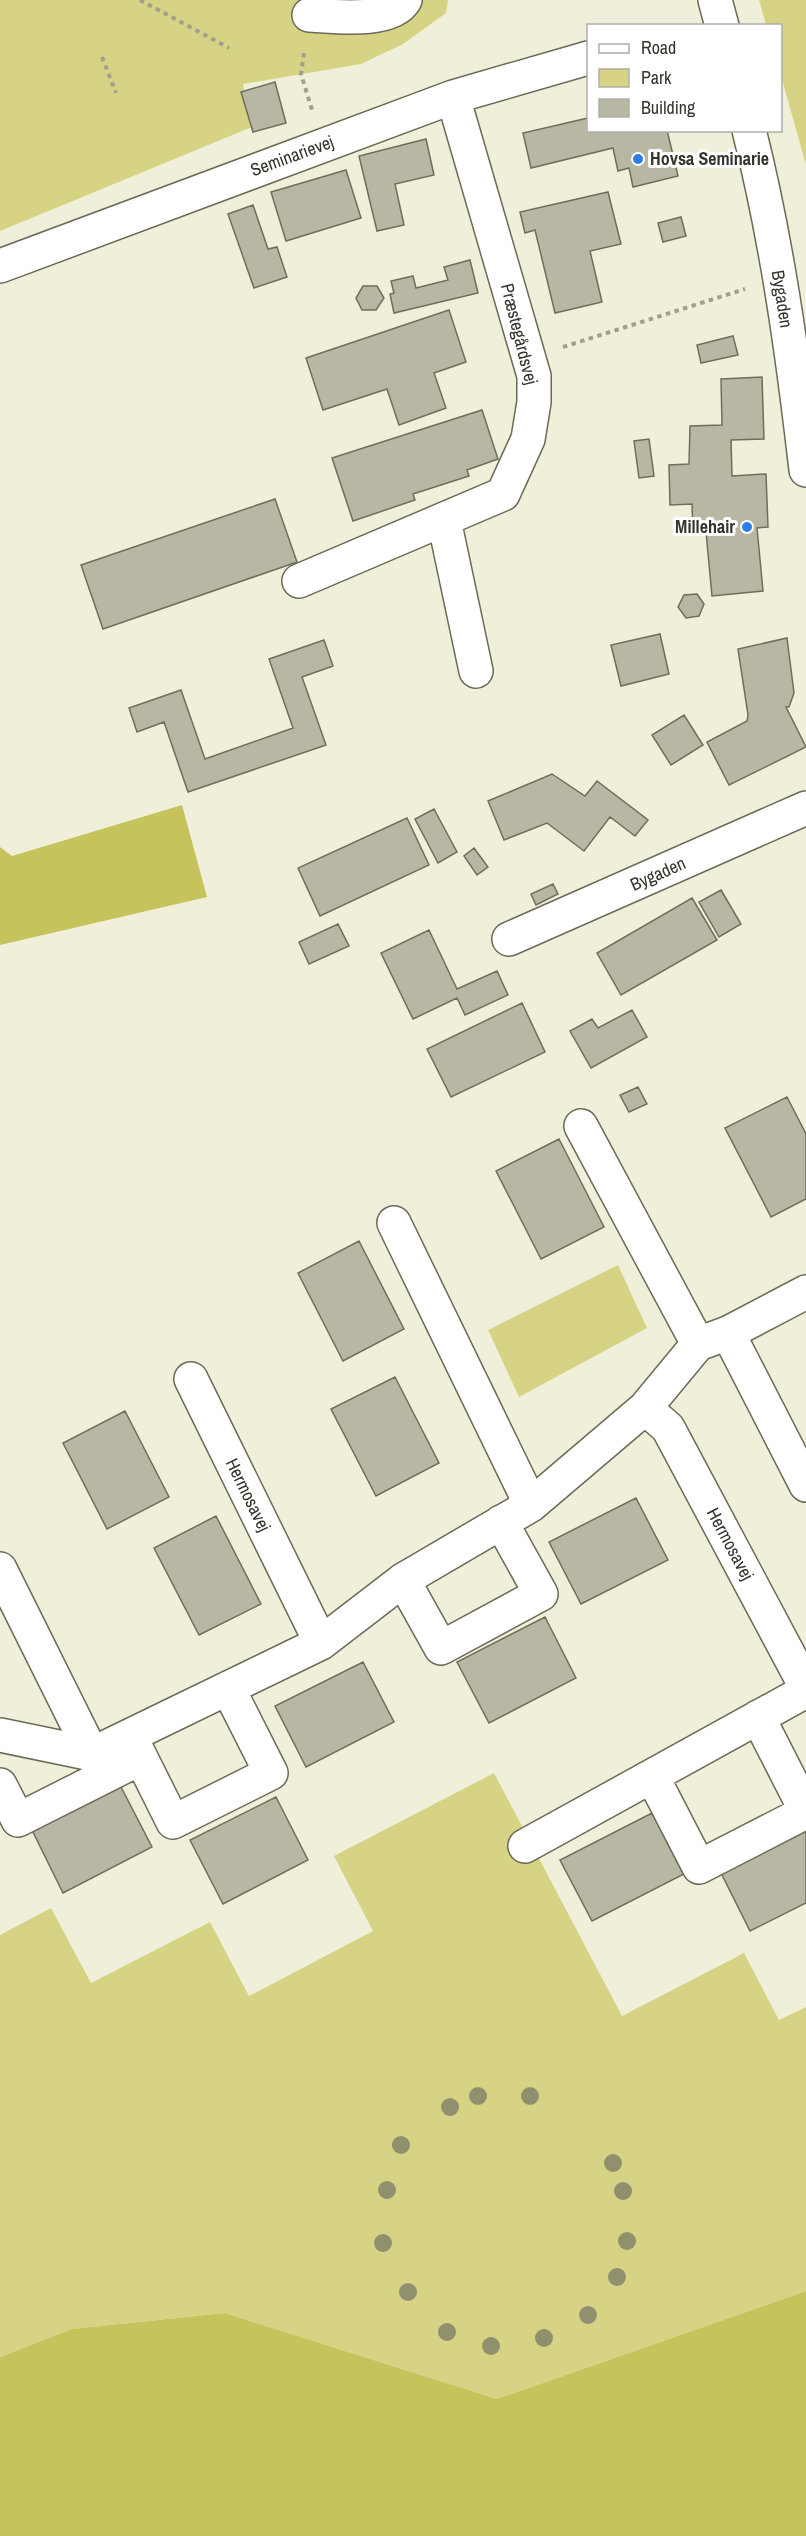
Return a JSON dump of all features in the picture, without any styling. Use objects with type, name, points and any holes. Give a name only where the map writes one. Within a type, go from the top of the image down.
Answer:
[{"type":"street","points":[[309,15],[372,17],[401,6],[405,0]]},
{"type":"street","name":"Seminarievej","points":[[0,266],[453,97],[587,58]]},
{"type":"street","name":"Præstegårdsvej","points":[[298,581],[503,494],[528,439],[534,402],[534,376],[453,97]]},
{"type":"street","name":"Bygaden","points":[[750,132],[762,182],[802,401],[806,470]]},
{"type":"street","points":[[444,520],[476,671]]},
{"type":"street","name":"Bygaden","points":[[509,939],[806,808]]},
{"type":"street","points":[[581,1126],[806,1485]]},
{"type":"street","points":[[393,1223],[531,1505]]},
{"type":"street","points":[[0,1785],[18,1821],[228,1688],[321,1643],[403,1580],[531,1505],[645,1408],[713,1338],[806,1292]]},
{"type":"street","name":"Hermosavej","points":[[191,1379],[321,1643]]},
{"type":"street","name":"Hermosavej","points":[[525,1846],[806,1689],[668,1428],[645,1408]]},
{"type":"street","points":[[403,1580],[441,1648],[541,1594],[501,1522]]},
{"type":"street","points":[[0,1569],[92,1754]]},
{"type":"street","points":[[135,1747],[173,1822],[271,1773],[228,1688]]},
{"type":"street","points":[[652,1776],[699,1867],[806,1812],[758,1717]]},
{"type":"street","points":[[0,1735],[92,1754],[135,1747]]},
{"type":"path","points":[[140,0],[228,48]]},
{"type":"path","points":[[309,15],[301,74],[322,145]]},
{"type":"path","points":[[102,57],[116,93]]},
{"type":"path","points":[[528,358],[779,278]]},
{"type":"green space","points":[[0,0],[448,0],[446,13],[403,44],[361,64],[243,84],[252,127],[0,231]]},
{"type":"green space","points":[[759,0],[806,0],[806,165],[782,80],[782,24],[766,24]]},
{"type":"green space","points":[[618,1265],[647,1328],[519,1397],[488,1330]]},
{"type":"green space","points":[[494,1773],[622,2016],[744,1953],[779,2020],[806,2007],[806,2291],[497,2399],[225,2313],[72,2329],[0,2357],[0,1935],[51,1908],[91,1983],[210,1922],[249,1996],[373,1931],[334,1856]]},
{"type":"shaded area","points":[[182,805],[207,897],[0,945],[0,847],[12,856]]},
{"type":"shaded area","points":[[806,2291],[806,2536],[0,2536],[0,2357],[72,2329],[225,2313],[497,2399]]},
{"type":"building","points":[[275,82],[286,123],[253,132],[241,92]]},
{"type":"building","points":[[587,118],[587,132],[667,132],[678,176],[633,187],[629,168],[618,171],[613,148],[531,168],[523,133]]},
{"type":"building","points":[[426,139],[434,175],[395,184],[404,225],[377,231],[359,156]]},
{"type":"building","points":[[346,170],[361,218],[286,241],[271,192]]},
{"type":"building","points":[[608,192],[621,244],[590,251],[602,302],[555,313],[535,230],[525,233],[520,212]]},
{"type":"building","points":[[253,205],[268,249],[277,247],[287,277],[254,288],[228,214]]},
{"type":"building","points":[[681,217],[686,236],[663,242],[658,223]]},
{"type":"building","points":[[470,260],[478,293],[394,313],[390,294],[394,293],[391,281],[413,276],[416,288],[448,280],[444,267]]},
{"type":"building","points":[[363,286],[377,286],[384,298],[376,310],[362,310],[356,298]]},
{"type":"building","points":[[449,310],[466,362],[434,373],[446,408],[399,425],[387,389],[323,410],[306,358]]},
{"type":"building","points":[[733,336],[738,355],[701,363],[697,345]]},
{"type":"building","points":[[762,377],[764,439],[731,440],[732,476],[766,474],[768,527],[757,528],[763,591],[712,596],[706,532],[693,532],[692,504],[670,505],[669,465],[689,464],[690,426],[722,425],[721,379]]},
{"type":"building","points":[[482,410],[498,459],[467,470],[469,476],[413,494],[415,500],[353,521],[332,458]]},
{"type":"building","points":[[649,439],[654,476],[639,478],[634,441]]},
{"type":"building","points":[[275,499],[297,562],[103,629],[81,565]]},
{"type":"building","points":[[697,594],[704,604],[699,616],[686,618],[678,607],[684,595]]},
{"type":"building","points":[[660,634],[669,674],[621,686],[611,645]]},
{"type":"building","points":[[787,638],[794,693],[789,707],[786,707],[806,747],[729,785],[707,742],[747,721],[738,649]]},
{"type":"building","points":[[324,640],[333,666],[302,677],[326,745],[188,792],[164,722],[137,732],[129,708],[181,690],[205,759],[293,728],[269,659]]},
{"type":"building","points":[[684,715],[703,745],[671,765],[652,735]]},
{"type":"building","points":[[552,774],[585,796],[597,781],[648,820],[635,836],[610,817],[584,851],[547,823],[504,840],[488,801]]},
{"type":"building","points":[[434,809],[457,852],[438,863],[415,819]]},
{"type":"building","points":[[407,818],[429,865],[320,916],[298,868]]},
{"type":"building","points":[[474,848],[488,867],[477,875],[464,856]]},
{"type":"building","points":[[553,884],[558,894],[536,905],[531,894]]},
{"type":"building","points":[[721,890],[741,924],[719,937],[699,902]]},
{"type":"building","points":[[692,898],[717,940],[621,995],[597,953]]},
{"type":"building","points":[[338,924],[349,946],[309,964],[299,942]]},
{"type":"building","points":[[429,930],[457,989],[497,971],[508,995],[465,1015],[457,998],[413,1019],[381,953]]},
{"type":"building","points":[[522,1003],[545,1052],[451,1097],[427,1049]]},
{"type":"building","points":[[632,1010],[647,1037],[591,1068],[570,1031],[592,1019],[598,1028]]},
{"type":"building","points":[[638,1087],[647,1104],[629,1112],[620,1095]]},
{"type":"building","points":[[787,1097],[806,1134],[806,1199],[771,1217],[725,1128]]},
{"type":"building","points":[[559,1139],[604,1227],[541,1259],[496,1171]]},
{"type":"building","points":[[359,1241],[404,1329],[343,1361],[298,1273]]},
{"type":"building","points":[[395,1377],[439,1463],[376,1496],[331,1409]]},
{"type":"building","points":[[125,1411],[169,1497],[107,1529],[63,1443]]},
{"type":"building","points":[[636,1498],[668,1560],[581,1604],[549,1542]]},
{"type":"building","points":[[216,1516],[261,1604],[199,1635],[154,1548]]},
{"type":"building","points":[[545,1617],[576,1678],[489,1723],[457,1662]]},
{"type":"building","points":[[363,1662],[394,1722],[306,1767],[275,1706]]},
{"type":"building","points":[[120,1785],[152,1847],[63,1893],[32,1830]]},
{"type":"building","points":[[276,1797],[308,1860],[223,1904],[190,1840]]},
{"type":"building","points":[[652,1813],[684,1874],[592,1921],[560,1860]]},
{"type":"building","points":[[806,1827],[806,1903],[750,1931],[720,1871]]},
{"type":"place","name":"Hovsa Seminarie","points":[[638,159]]},
{"type":"place","name":"Millehair","points":[[747,527]]}]
